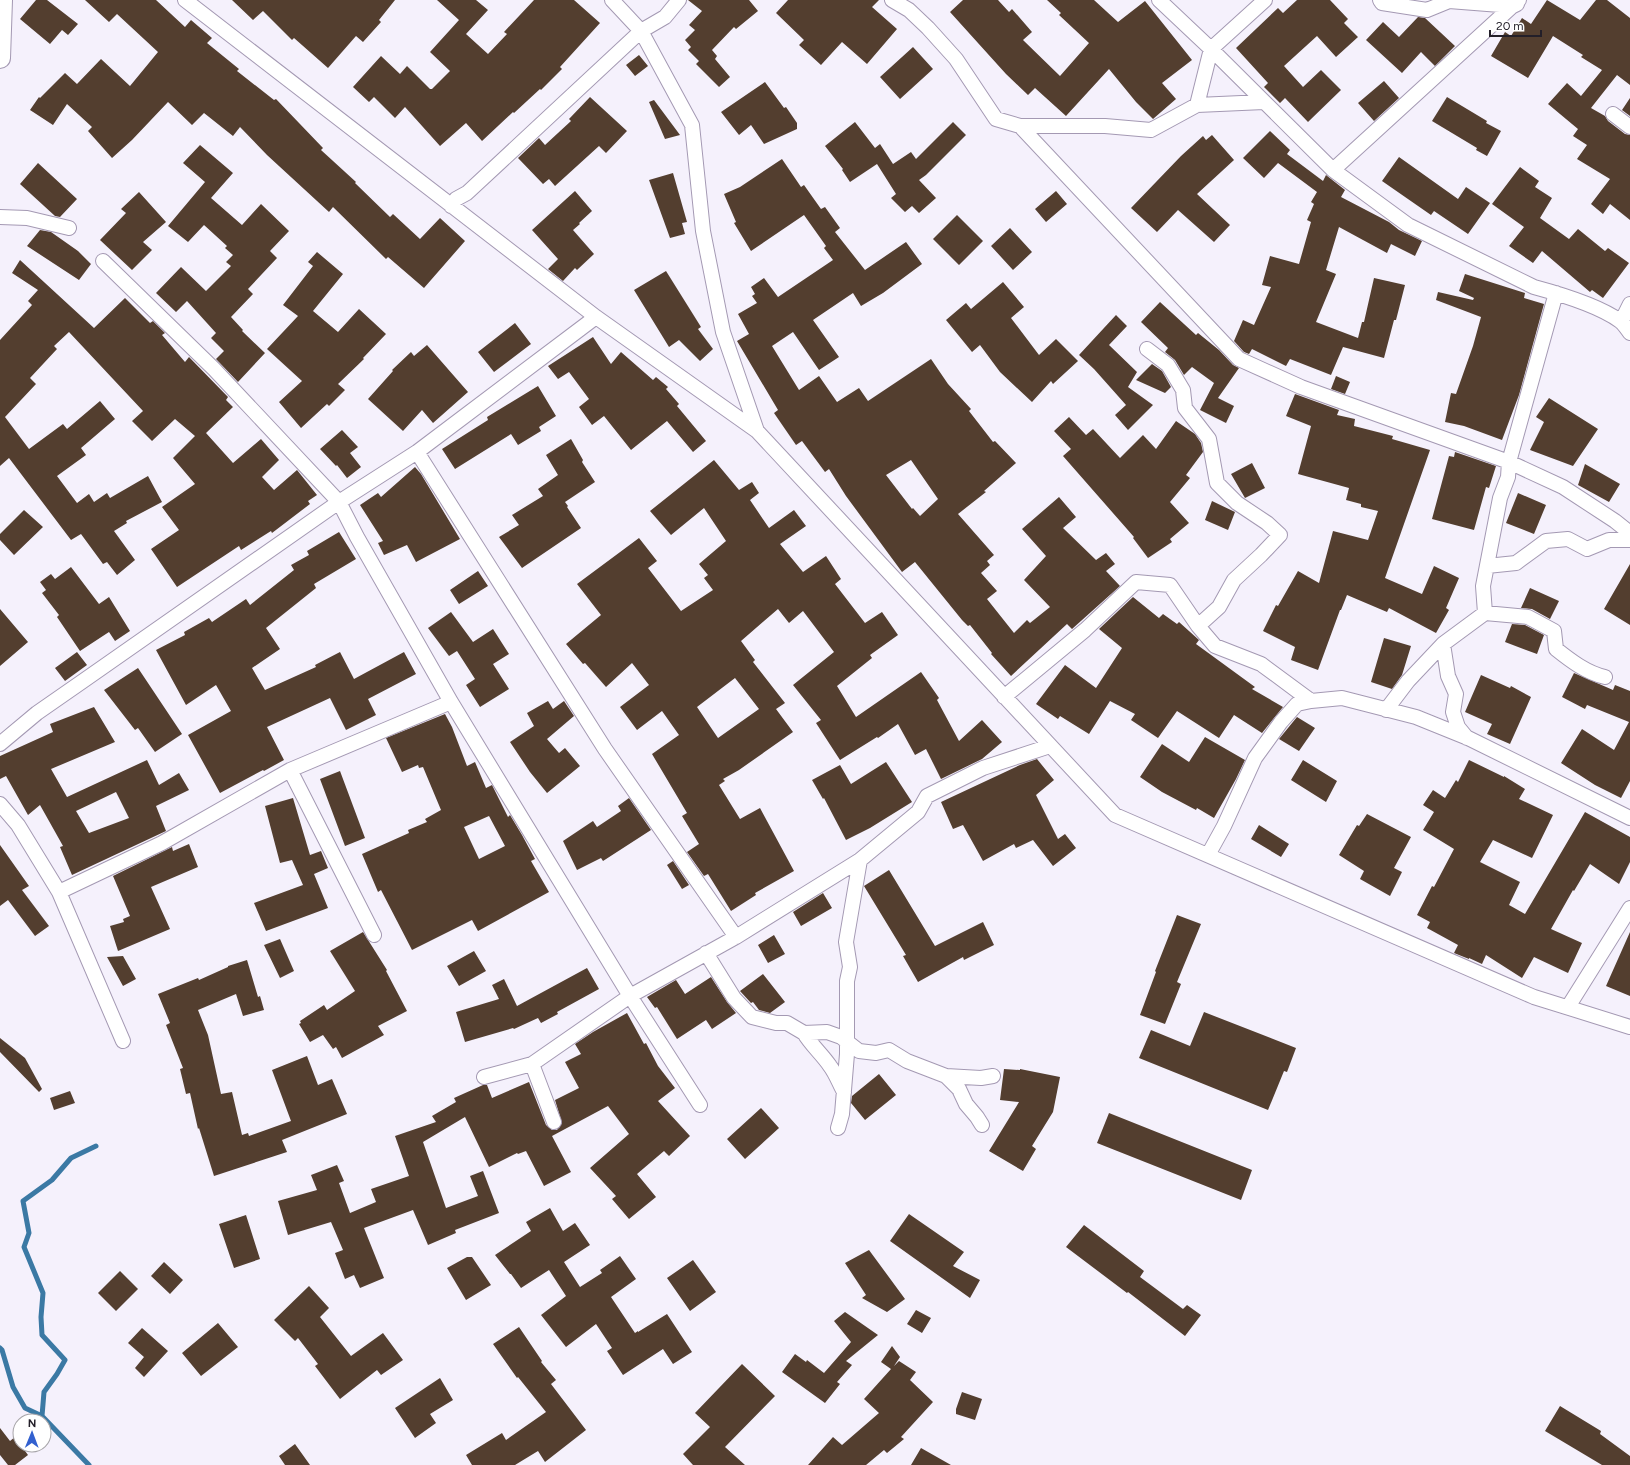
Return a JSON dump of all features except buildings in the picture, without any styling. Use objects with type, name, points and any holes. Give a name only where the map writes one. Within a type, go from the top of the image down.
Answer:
[{"type":"street","points":[[0,58],[2,0]]},
{"type":"street","points":[[185,0],[596,317],[757,432],[1115,815],[1534,997],[1630,1027]]},
{"type":"street","points":[[612,0],[641,31],[692,125],[703,231],[723,332],[757,432]]},
{"type":"street","points":[[451,206],[456,199],[467,193],[641,31],[665,17],[679,0]]},
{"type":"street","points":[[892,0],[909,10],[933,33],[956,59],[996,119],[1020,126],[1105,126],[1151,130],[1197,105],[1264,102]]},
{"type":"street","points":[[1159,0],[1211,49],[1333,170],[1408,225],[1534,287],[1556,293],[1603,312],[1625,327],[1630,304]]},
{"type":"street","points":[[1197,105],[1211,49],[1265,0]]},
{"type":"street","points":[[1380,0],[1382,3],[1427,10],[1449,1],[1516,3],[1526,0]]},
{"type":"street","points":[[1333,170],[1516,3]]},
{"type":"street","points":[[1612,114],[1630,128]]},
{"type":"street","points":[[1020,126],[1239,359],[1301,387],[1509,462],[1563,487],[1615,521],[1630,533]]},
{"type":"street","points":[[0,217],[27,218],[69,228]]},
{"type":"street","points":[[103,261],[214,369],[339,502],[357,537],[451,702],[630,996],[700,1105]]},
{"type":"street","points":[[1485,613],[1483,586],[1500,498],[1508,477],[1509,462],[1556,293]]},
{"type":"street","points":[[0,744],[37,713],[339,502],[417,452],[596,317]]},
{"type":"street","points":[[1147,349],[1168,365],[1183,390],[1184,408],[1209,439],[1217,482],[1237,503],[1268,523],[1280,534],[1261,555],[1234,580],[1219,607],[1198,626]]},
{"type":"street","points":[[417,452],[605,749],[736,937]]},
{"type":"street","points":[[1487,566],[1516,563],[1546,541],[1568,539],[1586,549],[1609,540],[1630,540]]},
{"type":"street","points":[[1004,697],[1085,630],[1136,582],[1170,585],[1198,626],[1215,646],[1261,664],[1311,700]]},
{"type":"street","points":[[1386,710],[1408,681],[1443,644],[1485,613],[1528,617],[1554,631],[1556,649],[1594,675],[1605,677]]},
{"type":"street","points":[[1443,644],[1448,676],[1456,694],[1453,712],[1458,727],[1468,738]]},
{"type":"street","points":[[1208,855],[1224,826],[1255,758],[1281,722],[1297,704],[1311,700],[1342,698],[1416,717],[1468,738],[1630,818]]},
{"type":"street","points":[[59,892],[162,843],[290,770],[451,702]]},
{"type":"street","points":[[484,1077],[532,1064],[630,996],[736,937],[860,860],[918,812],[927,796],[983,768],[1050,746]]},
{"type":"street","points":[[290,770],[374,935]]},
{"type":"street","points":[[0,804],[18,825],[59,892],[123,1041]]},
{"type":"street","points":[[838,1128],[842,1114],[848,1043],[847,981],[850,967],[846,942],[860,860]]},
{"type":"street","points":[[1568,1007],[1630,908]]},
{"type":"street","points":[[706,953],[734,998],[752,1017],[776,1023],[787,1023],[804,1033],[811,1045],[822,1055],[832,1068],[844,1092]]},
{"type":"street","points":[[804,1033],[827,1032],[841,1037],[859,1052],[876,1053],[889,1050],[906,1061],[946,1076],[981,1078],[993,1076]]},
{"type":"street","points":[[532,1064],[554,1122]]},
{"type":"street","points":[[946,1076],[959,1089],[966,1104],[982,1125]]},
{"type":"waterway","points":[[42,1413],[44,1392],[65,1360],[42,1335],[41,1317],[43,1293],[24,1247],[29,1233],[23,1201],[52,1180],[71,1158],[96,1146]]},
{"type":"waterway","points":[[0,1348],[2,1350],[13,1387],[25,1408],[42,1416],[89,1465]]}]
